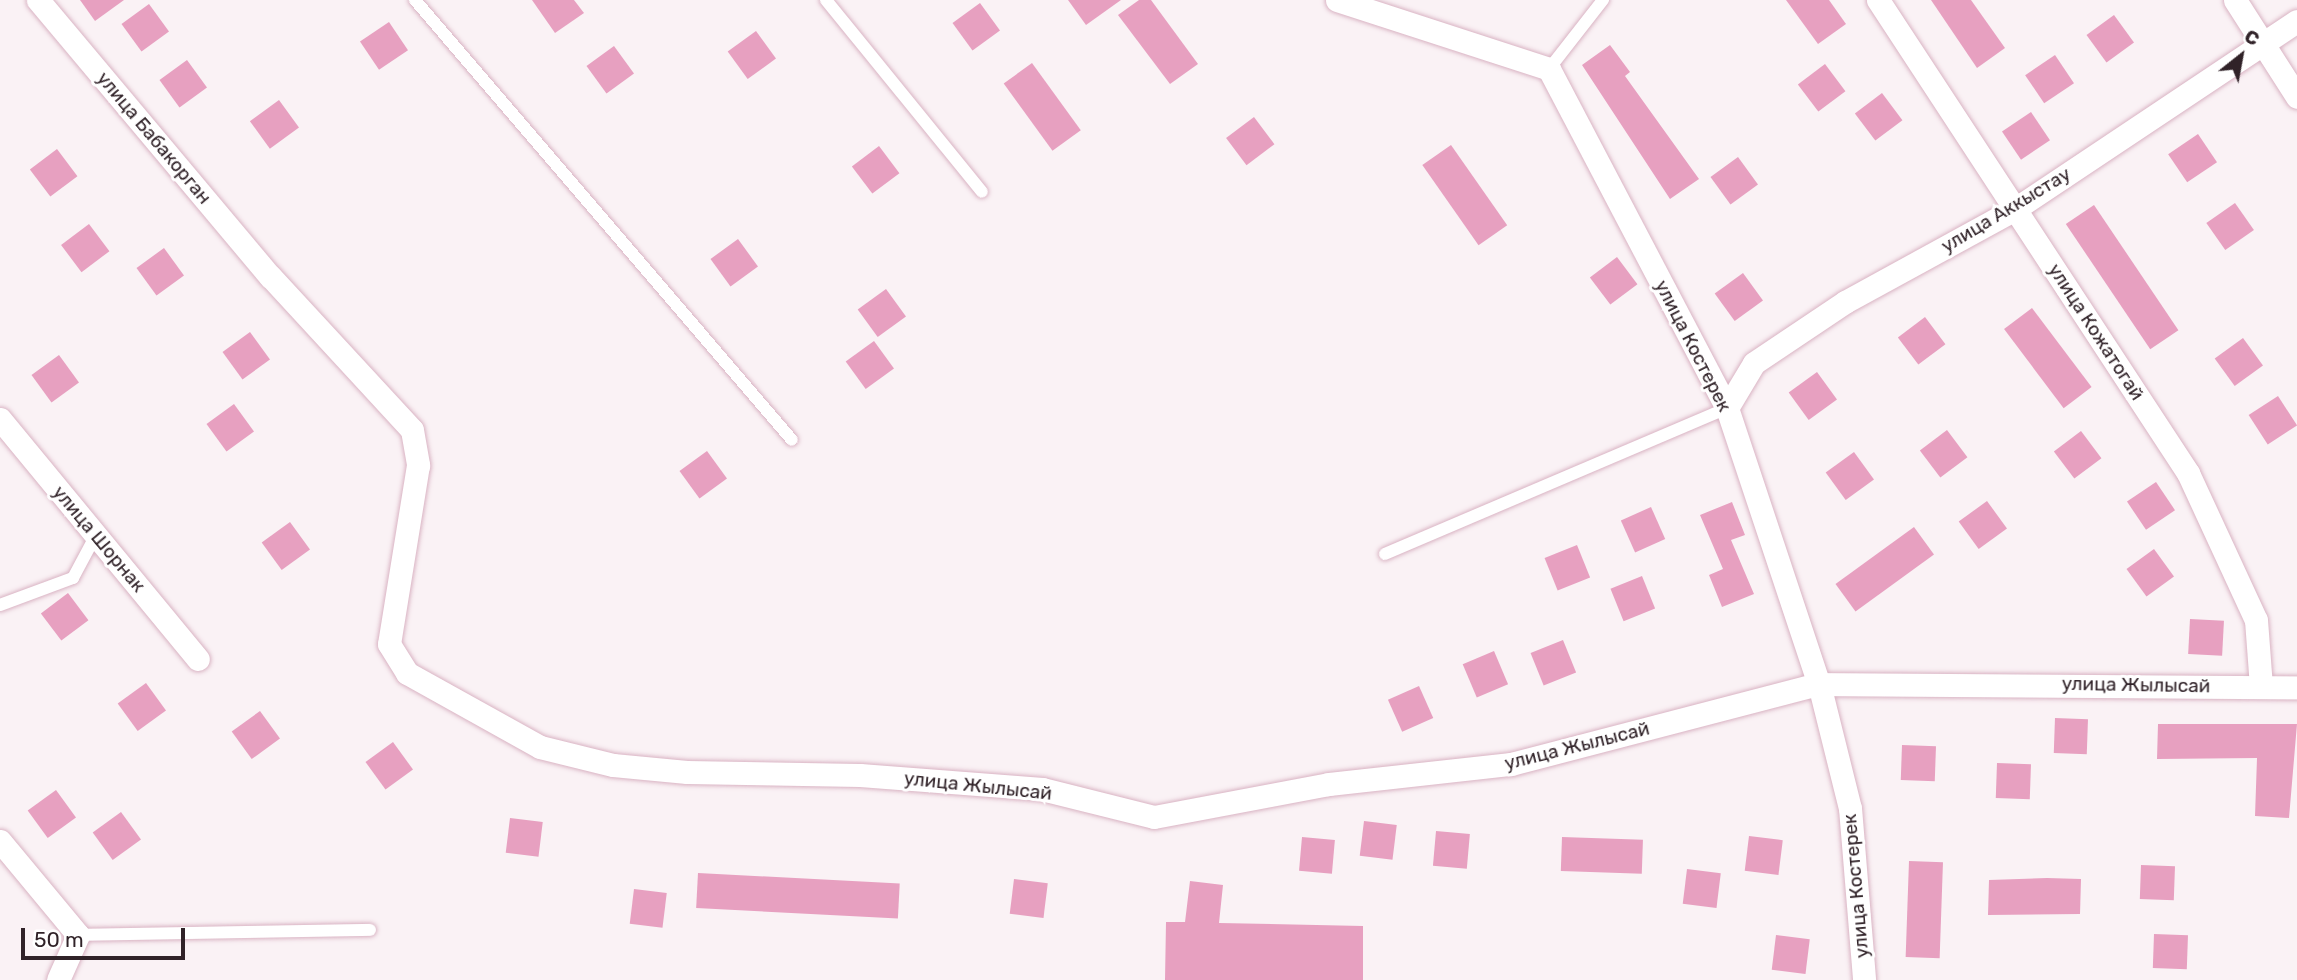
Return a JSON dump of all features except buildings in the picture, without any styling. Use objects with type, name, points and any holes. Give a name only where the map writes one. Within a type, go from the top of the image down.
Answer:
[{"type":"street","name":"улица Бабакорган","points":[[38,0],[270,276],[412,430],[418,465],[390,612],[389,644],[407,673],[540,747],[613,765],[860,775]]},
{"type":"street","points":[[1337,0],[1549,69]]},
{"type":"street","name":"улица Кожатогай","points":[[1878,0],[2189,473],[2256,620],[2261,687]]},
{"type":"street","points":[[2235,0],[2297,97]]},
{"type":"street","name":"улица Аккыстау","points":[[1727,408],[1754,363],[1845,302],[2015,209],[2297,21]]},
{"type":"street","name":"улица Костерек","points":[[1549,69],[1727,408],[1819,684],[1850,808],[1864,980]]},
{"type":"street","name":"улица Шорнак","points":[[0,419],[198,659]]},
{"type":"street","name":"улица Жылысай","points":[[860,775],[1042,789],[1154,817],[1329,783],[1511,764],[1819,684],[2297,688]]},
{"type":"street","points":[[0,841],[78,935],[58,980]]},
{"type":"lane","points":[[415,0],[792,440]]},
{"type":"lane","points":[[826,0],[982,192]]},
{"type":"lane","points":[[1549,69],[1603,0]]},
{"type":"lane","points":[[1385,554],[1727,408]]},
{"type":"lane","points":[[0,605],[73,578],[96,536]]},
{"type":"lane","points":[[78,935],[370,930]]}]
